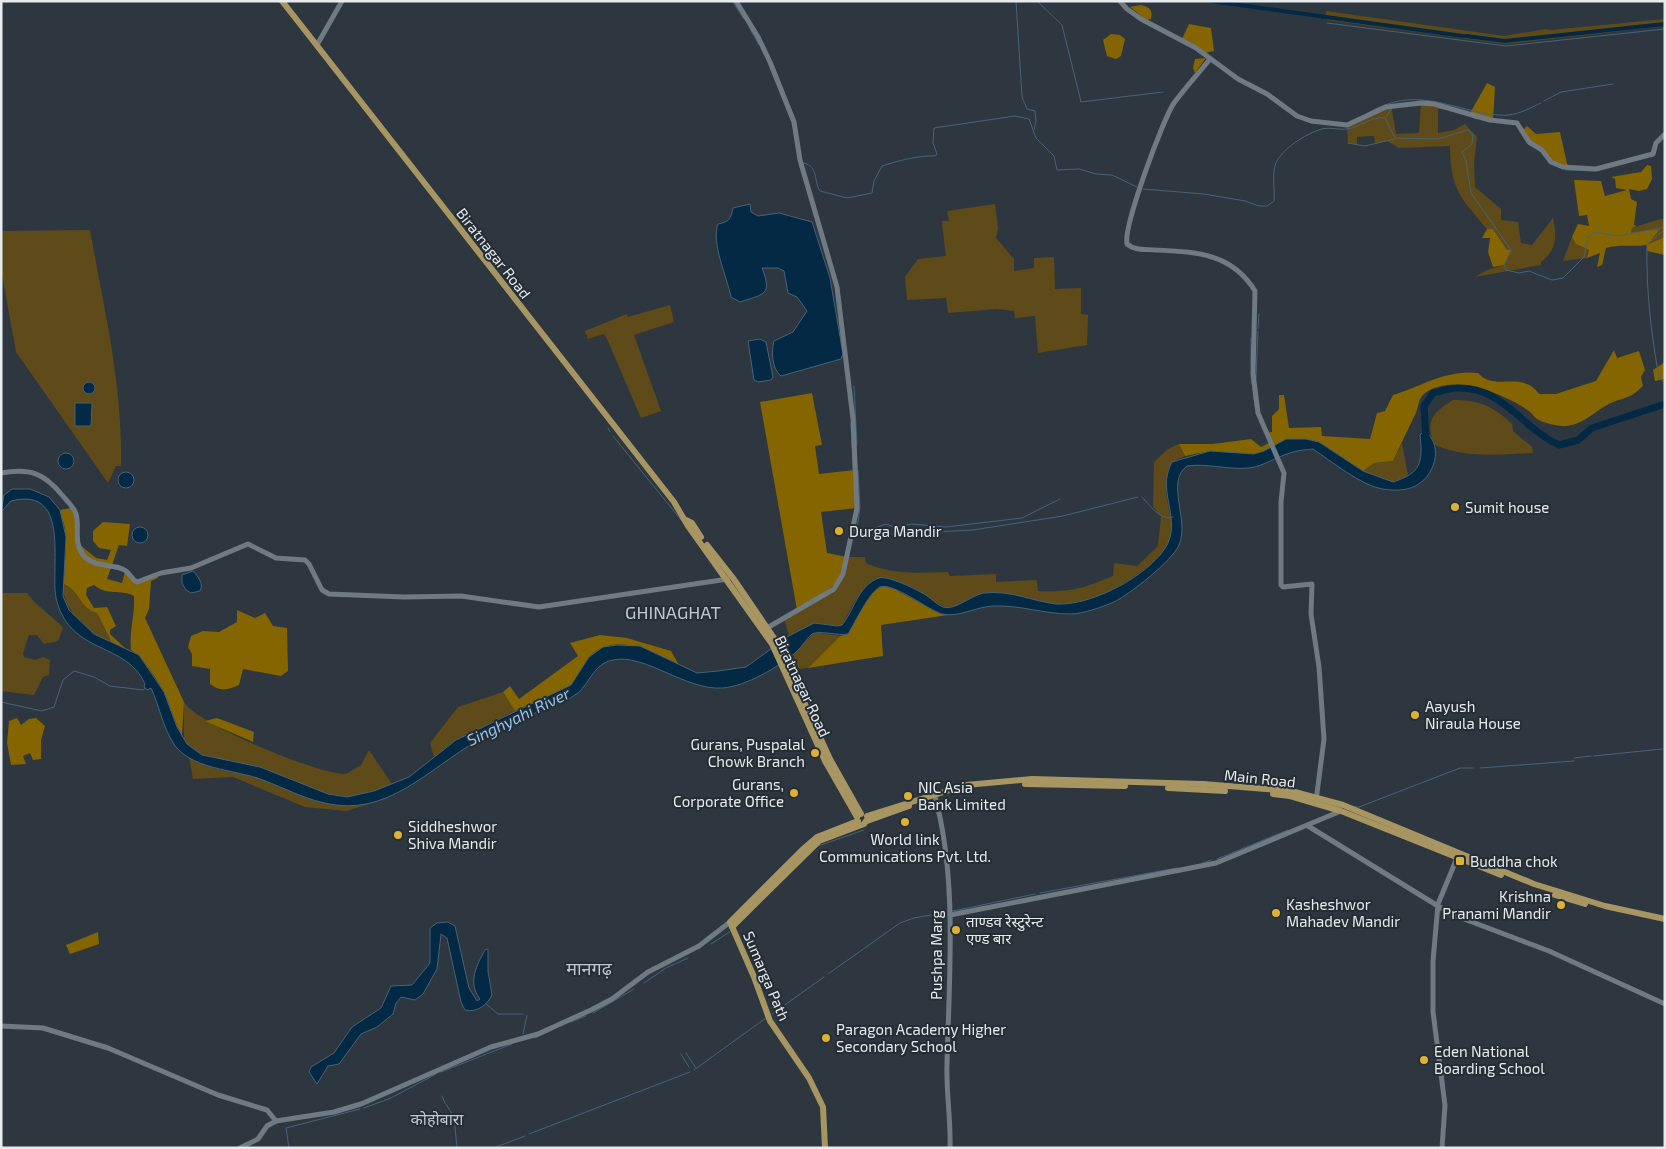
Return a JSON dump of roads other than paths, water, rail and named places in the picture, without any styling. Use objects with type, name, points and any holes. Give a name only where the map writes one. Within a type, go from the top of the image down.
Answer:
[{"type":"main road","name":"Biratnagar Road","points":[[282,1],[686,520],[692,522],[774,642]]},
{"type":"main road","name":"Biratnagar Road","points":[[731,579],[768,628],[830,759],[862,819]]},
{"type":"main road","name":"Main Road","points":[[731,925],[819,841],[862,819],[934,795],[967,788],[1032,783],[1254,792],[1343,805],[1534,884],[1605,906],[1665,920]]},
{"type":"main road","name":"Main Road","points":[[1316,801],[1457,858],[1563,898],[1605,910],[1665,920]]},
{"type":"main road","name":"Sumarga Path","points":[[731,925],[754,977],[770,1021],[809,1078],[823,1107],[825,1148]]},
{"type":"street","points":[[317,45],[342,1]]},
{"type":"street","points":[[736,1],[758,37],[770,62],[794,122],[800,160],[837,287],[853,419],[857,508],[843,574],[834,589],[768,628]]},
{"type":"street","points":[[1120,1],[1127,9],[1141,19],[1196,48],[1238,79],[1267,94],[1297,116],[1311,121],[1347,125],[1391,106],[1403,103],[1434,104],[1481,118],[1517,123],[1529,142],[1542,150],[1550,162],[1568,168],[1596,170],[1621,161],[1648,157],[1653,154],[1656,143],[1665,134]]},
{"type":"street","points":[[1210,59],[1173,104],[1163,125],[1129,225],[1127,244],[1135,249],[1184,251],[1217,257],[1230,263],[1250,282],[1255,291],[1254,385],[1258,413],[1284,473],[1281,502],[1282,586],[1312,584],[1311,614],[1319,667],[1324,739],[1316,801]]},
{"type":"street","points":[[1,473],[35,473],[46,477],[73,508],[77,520],[76,538],[82,553],[94,563],[126,571],[132,580],[137,582],[161,573],[191,568],[248,544],[276,558],[305,560],[309,564],[313,576],[322,590],[329,594],[404,597],[461,596],[538,607],[731,579]]},
{"type":"street","name":"Pushpa Marg","points":[[934,795],[942,824],[950,915],[947,1075],[950,1148]]},
{"type":"street","points":[[950,915],[1216,863],[1341,811]]},
{"type":"street","points":[[1308,826],[1438,904],[1451,914],[1549,951],[1665,1004]]},
{"type":"street","points":[[1442,1148],[1445,1105],[1433,1006],[1433,961],[1438,904],[1457,858]]},
{"type":"street","points":[[240,1148],[258,1139],[267,1126],[279,1121],[361,1104],[491,1047],[538,1034],[612,999],[648,972],[699,946],[731,925]]},
{"type":"street","points":[[1,1026],[43,1028],[108,1048],[157,1066],[218,1094],[267,1110],[279,1121]]},
{"type":"water","points":[[750,204],[751,212],[758,216],[779,213],[812,222],[830,278],[843,354],[841,359],[781,376],[778,373],[773,360],[774,341],[793,332],[807,311],[797,297],[788,293],[784,271],[778,268],[762,268],[766,284],[764,292],[740,302],[731,297],[718,250],[716,232],[718,224],[729,219],[733,208]]},
{"type":"water","points":[[760,339],[766,342],[773,377],[771,380],[758,382],[754,380],[748,341]]},
{"type":"water","points":[[87,382],[91,382],[95,388],[91,394],[87,394],[83,390],[83,386]]},
{"type":"water","points":[[75,403],[92,403],[91,426],[75,426]]},
{"type":"water","points":[[1424,431],[1434,443],[1435,457],[1433,465],[1426,478],[1420,483],[1412,488],[1402,490],[1383,489],[1366,483],[1313,449],[1293,452],[1249,468],[1187,466],[1181,473],[1178,482],[1182,535],[1175,552],[1160,568],[1130,592],[1114,602],[1098,608],[1070,614],[994,606],[948,615],[936,611],[902,592],[880,587],[871,595],[848,634],[812,634],[789,658],[752,680],[723,688],[709,687],[680,679],[638,662],[625,659],[606,662],[596,670],[580,691],[570,698],[486,736],[397,793],[378,801],[357,805],[336,805],[317,801],[252,776],[200,763],[179,751],[169,735],[151,688],[147,690],[144,687],[145,684],[137,671],[126,661],[87,640],[64,619],[57,602],[55,588],[54,534],[51,518],[44,506],[31,500],[11,501],[1,512],[4,495],[12,489],[30,489],[49,497],[60,510],[66,537],[63,596],[69,610],[94,634],[139,655],[164,692],[177,727],[187,744],[202,755],[260,767],[328,794],[347,797],[374,791],[409,777],[456,740],[571,685],[589,657],[603,647],[617,645],[640,646],[697,673],[746,667],[789,636],[814,623],[842,625],[861,592],[872,581],[879,578],[903,584],[923,593],[941,606],[948,608],[959,605],[980,594],[994,592],[1056,604],[1083,601],[1113,590],[1127,582],[1151,564],[1168,543],[1171,532],[1171,520],[1166,486],[1167,474],[1172,462],[1210,451],[1254,454],[1264,451],[1286,439],[1306,439],[1319,442],[1363,471],[1393,482],[1415,471],[1421,453],[1420,435]]},
{"type":"water","points":[[66,453],[72,455],[74,461],[72,467],[66,469],[60,467],[58,461],[60,455]]},
{"type":"water","points":[[123,472],[129,472],[134,477],[132,486],[123,488],[118,483],[118,477]]},
{"type":"water","points":[[137,527],[143,527],[148,532],[146,541],[137,543],[132,538],[132,532]]},
{"type":"water","points":[[193,571],[200,580],[201,588],[200,591],[191,593],[186,590],[182,583],[182,575]]},
{"type":"water","points":[[448,922],[455,926],[469,988],[477,1001],[480,999],[474,986],[475,974],[485,950],[488,949],[488,971],[492,995],[487,1002],[477,1009],[465,1010],[461,1002],[447,938],[441,934],[437,969],[423,994],[415,1000],[401,997],[396,1003],[393,1014],[377,1027],[361,1034],[339,1064],[328,1066],[317,1084],[309,1072],[311,1067],[334,1053],[352,1027],[381,1008],[391,986],[412,985],[430,963],[430,928],[437,923]]},
{"type":"waterway","points":[[732,1],[744,19]]},
{"type":"waterway","points":[[1016,1],[1022,97],[1027,109],[1035,111],[1036,121],[1034,130]]},
{"type":"waterway","points":[[1037,1],[1062,25],[1081,102],[1163,92]]},
{"type":"waterway","points":[[1211,1],[1463,36]]},
{"type":"waterway","points":[[1327,23],[1506,46],[1665,29]]},
{"type":"waterway","points":[[1466,36],[1505,41],[1665,24]]},
{"type":"waterway","points":[[749,27],[759,45]]},
{"type":"waterway","points":[[1544,101],[1561,92],[1613,84]]},
{"type":"waterway","points":[[1366,114],[1394,102],[1407,100],[1432,101],[1474,111],[1504,115],[1521,112],[1541,103]]},
{"type":"waterway","points":[[1386,117],[1392,108]]},
{"type":"waterway","points":[[804,163],[809,165],[814,171],[820,191],[847,198],[872,193],[874,181],[882,166],[901,160],[935,156],[937,154],[933,143],[934,128],[1015,116],[1029,119],[1036,138],[1054,156],[1057,170],[1079,169],[1096,174],[1112,175],[1139,188]]},
{"type":"waterway","points":[[1469,116],[1477,119]]},
{"type":"waterway","points":[[1143,189],[1204,194],[1267,206],[1274,201],[1275,166],[1282,154],[1294,143],[1322,129],[1351,128],[1375,119],[1385,118],[1395,138],[1438,139],[1468,130],[1473,135],[1472,144],[1462,152],[1466,161],[1471,193],[1511,250],[1504,265],[1506,270],[1519,273],[1529,271],[1552,280],[1563,278],[1584,257],[1588,237],[1595,232],[1618,236],[1665,227]]},
{"type":"waterway","points":[[1348,143],[1365,146],[1394,139]]},
{"type":"waterway","points":[[1566,170],[1594,171]]},
{"type":"waterway","points":[[1665,230],[1647,244],[1648,295],[1654,344],[1659,378],[1665,383]]},
{"type":"waterway","points":[[1258,329],[1259,314]]},
{"type":"waterway","points":[[1256,378],[1258,331]]},
{"type":"waterway","points":[[1251,338],[1251,364]]},
{"type":"waterway","points":[[1251,376],[1255,406]]},
{"type":"waterway","points":[[854,386],[857,445]]},
{"type":"waterway","name":"Singhyahi River","points":[[1426,439],[1424,406],[1433,393],[1453,388],[1472,389],[1499,400],[1533,428],[1559,445],[1578,440],[1592,428],[1665,404]]},
{"type":"waterway","points":[[851,424],[854,485]]},
{"type":"waterway","points":[[608,428],[610,432]]},
{"type":"waterway","points":[[613,436],[682,521]]},
{"type":"waterway","points":[[858,471],[860,507],[857,529],[872,529],[886,524],[894,527],[912,524],[946,527],[1022,518],[1060,499]]},
{"type":"waterway","points":[[856,536],[973,530],[1063,516],[1138,497]]},
{"type":"waterway","points":[[1142,497],[1160,515],[1168,518],[1173,517]]},
{"type":"waterway","points":[[1,702],[42,711],[54,707],[63,680],[74,671],[94,677],[110,686],[143,690],[146,688]]},
{"type":"waterway","points":[[1594,756],[1662,749]]},
{"type":"waterway","points":[[1574,758],[1591,756]]},
{"type":"waterway","points":[[1480,768],[1574,761]]},
{"type":"waterway","points":[[1354,807],[1359,807],[1460,768],[1473,768]]},
{"type":"waterway","points":[[818,846],[864,830]]},
{"type":"waterway","points":[[1217,859],[1288,830]]},
{"type":"waterway","points":[[1203,863],[1211,860]]},
{"type":"waterway","points":[[1040,893],[1177,868]]},
{"type":"waterway","points":[[953,911],[1035,894]]},
{"type":"waterway","points":[[828,974],[900,923],[914,918],[947,912]]},
{"type":"waterway","points":[[711,944],[731,931]]},
{"type":"waterway","points":[[644,983],[666,968],[688,958]]},
{"type":"waterway","points":[[772,1014],[824,977]]},
{"type":"waterway","points":[[593,1013],[634,989]]},
{"type":"waterway","points":[[486,1004],[498,1014],[523,1014]]},
{"type":"waterway","points":[[523,1034],[527,1015]]},
{"type":"waterway","points":[[571,1022],[586,1016]]},
{"type":"waterway","points":[[694,1070],[766,1018]]},
{"type":"waterway","points":[[535,1038],[552,1030]]},
{"type":"waterway","points":[[441,1072],[512,1044]]},
{"type":"waterway","points":[[686,1053],[696,1068]]},
{"type":"waterway","points":[[681,1054],[689,1067]]},
{"type":"waterway","points":[[529,1134],[690,1072]]},
{"type":"waterway","points":[[364,1108],[391,1098],[436,1074]]},
{"type":"waterway","points":[[442,1096],[445,1103]]},
{"type":"waterway","points":[[446,1104],[454,1117],[457,1148]]},
{"type":"waterway","points":[[289,1148],[286,1128],[360,1109]]},
{"type":"waterway","points":[[496,1147],[525,1136]]},
{"type":"place","name":"Sumit house","points":[[1455,507]]},
{"type":"place","name":"Durga Mandir","points":[[839,531]]},
{"type":"place","name":"Aayush Niraula House","points":[[1415,715]]},
{"type":"place","name":"Gurans, Puspalal Chowk Branch","points":[[815,753]]},
{"type":"place","name":"Gurans, Corporate Office","points":[[794,793]]},
{"type":"place","name":"NIC Asia Bank Limited","points":[[908,796]]},
{"type":"place","name":"World link Communications Pvt. Ltd.","points":[[905,822]]},
{"type":"place","name":"Siddheshwor Shiva Mandir","points":[[398,835]]},
{"type":"place","name":"Buddha chok","points":[[1460,861]]},
{"type":"place","name":"Krishna Pranami Mandir","points":[[1561,905]]},
{"type":"place","name":"Kasheshwor Mahadev Mandir","points":[[1276,913]]},
{"type":"place","name":"ताण्डव रेस्टुरेन्ट एण्ड बार","points":[[956,930]]},
{"type":"place","name":"Paragon Academy Higher Secondary School","points":[[826,1038]]},
{"type":"place","name":"Eden National Boarding School","points":[[1424,1060]]},
{"type":"district","name":"GHINAGHAT","points":[[673,612]]},
{"type":"district","name":"मानगढ़","points":[[589,968]]},
{"type":"district","name":"कोहोबारा","points":[[437,1118]]}]
